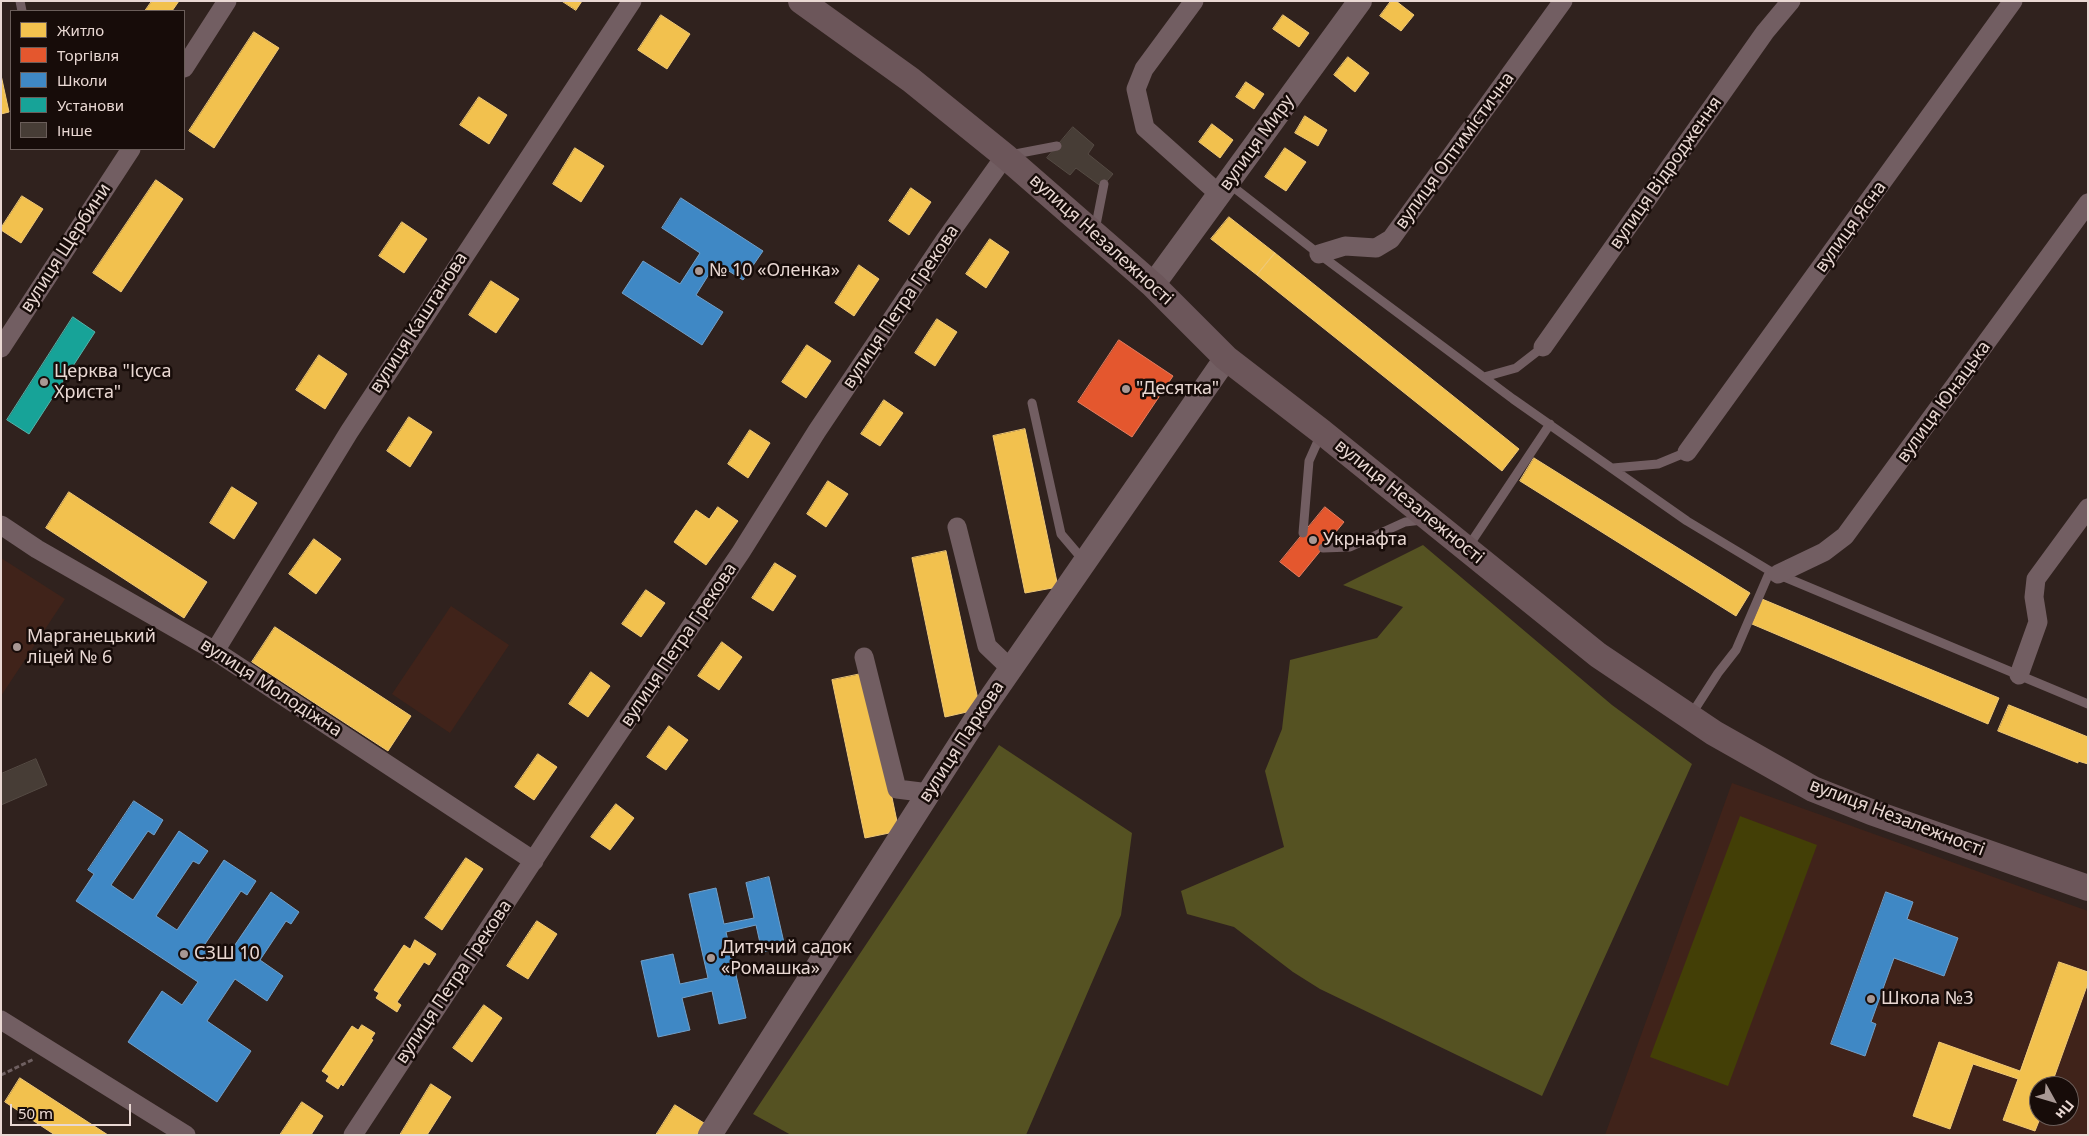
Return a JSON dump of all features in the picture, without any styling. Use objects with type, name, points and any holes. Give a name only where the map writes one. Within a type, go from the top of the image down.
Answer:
[{"type":"main road","name":"вулиця Незалежності","points":[[801,1],[911,80],[1005,156],[1153,285],[1226,358],[1322,432],[1598,655],[1714,734],[1813,789],[2088,888]]},
{"type":"street","points":[[185,66],[227,1]]},
{"type":"street","name":"вулиця Каштанова","points":[[215,651],[349,432],[632,1]]},
{"type":"street","points":[[1194,1],[1144,69],[1136,89],[1145,128],[1224,188]]},
{"type":"street","name":"вулиця Миру","points":[[1153,285],[1360,1]]},
{"type":"street","name":"вулиця Оптимістична","points":[[1319,254],[1345,246],[1376,248],[1391,239],[1563,1]]},
{"type":"street","name":"вулиця Відродження","points":[[1543,347],[1764,32],[1791,1]]},
{"type":"street","name":"вулиця Ясна","points":[[1687,452],[2013,1]]},
{"type":"street","name":"вулиця Щербини","points":[[1,348],[130,150]]},
{"type":"street","name":"вулиця Петра Грекова","points":[[353,1135],[534,861],[742,552],[823,423],[945,240],[1005,156]]},
{"type":"street","name":"вулиця Юнацька","points":[[1774,573],[1824,552],[1845,536],[2088,204]]},
{"type":"street","name":"вулиця Паркова","points":[[710,1135],[929,793],[1011,669],[1226,358]]},
{"type":"street","points":[[2018,675],[2038,622],[2034,597],[2036,579],[2088,508]]},
{"type":"street","name":"вулиця Молодіжна","points":[[1,525],[37,548],[215,651],[534,861]]},
{"type":"street","points":[[957,527],[987,646],[1011,669]]},
{"type":"street","points":[[864,657],[897,788],[929,793]]},
{"type":"street","points":[[1,1020],[186,1135]]},
{"type":"lane","points":[[1005,156],[1057,146]]},
{"type":"lane","points":[[1095,233],[1104,184]]},
{"type":"lane","points":[[1224,188],[1319,254],[1484,378],[1687,521],[1774,573],[2088,704]]},
{"type":"lane","points":[[1484,378],[1516,368],[1543,347]]},
{"type":"lane","points":[[1032,403],[1061,534],[1086,563]]},
{"type":"lane","points":[[1466,549],[1550,424]]},
{"type":"lane","points":[[1303,533],[1309,461],[1322,432]]},
{"type":"lane","points":[[1613,468],[1658,464],[1687,452]]},
{"type":"lane","points":[[1323,548],[1350,547],[1405,522],[1429,519]]},
{"type":"lane","points":[[1690,717],[1718,672],[1736,650],[1774,573]]},
{"type":"path","points":[[1,1075],[51,1051]]},
{"type":"shaded area","points":[[1423,545],[1612,705],[1692,764],[1542,1096],[1320,989],[1293,972],[1234,927],[1187,914],[1181,891],[1284,847],[1265,771],[1282,729],[1290,660],[1377,638],[1403,607],[1343,585]]},
{"type":"shaded area","name":"Марганецький ліцей № 6","points":[[1,558],[65,599],[1,696]]},
{"type":"shaded area","points":[[451,606],[509,645],[450,733],[392,694]]},
{"type":"shaded area","points":[[999,745],[1132,833],[1121,915],[1026,1135],[791,1135],[753,1114]]},
{"type":"shaded area","name":"Школа №3","points":[[1732,783],[2088,911],[2088,1135],[1605,1135]]},
{"type":"shaded area","points":[[1740,816],[1817,845],[1728,1086],[1650,1057]]},
{"type":"building: Житло","points":[[152,1],[179,1],[173,10],[146,10]]},
{"type":"building: Житло","points":[[562,1],[582,1],[576,10]]},
{"type":"building: Житло","points":[[1391,1],[1396,1],[1414,15],[1401,31],[1380,16]]},
{"type":"building: Житло","points":[[661,15],[690,34],[667,69],[638,50]]},
{"type":"building: Житло","points":[[1283,15],[1309,33],[1299,47],[1273,29]]},
{"type":"building: Житло","points":[[254,32],[279,48],[214,148],[189,131]]},
{"type":"building: Житло","points":[[1348,57],[1369,73],[1355,92],[1334,75]]},
{"type":"building: Житло","points":[[1,75],[9,112],[1,114]]},
{"type":"building: Житло","points":[[1246,82],[1264,94],[1254,109],[1236,97]]},
{"type":"building: Житло","points":[[479,97],[507,115],[489,144],[460,125]]},
{"type":"building: Житло","points":[[1305,116],[1327,130],[1318,146],[1295,133]]},
{"type":"building: Житло","points":[[1212,124],[1233,140],[1220,158],[1199,142]]},
{"type":"building: Житло","points":[[575,148],[604,166],[581,202],[553,184]]},
{"type":"building: Житло","points":[[1285,148],[1306,162],[1286,191],[1265,177]]},
{"type":"building: Житло","points":[[156,180],[183,199],[121,292],[93,273]]},
{"type":"building: Житло","points":[[911,188],[931,202],[909,235],[889,221]]},
{"type":"building: Житло","points":[[22,196],[43,209],[21,243],[1,230],[1,228]]},
{"type":"building: Житло","points":[[1229,217],[1275,253],[1257,275],[1211,239]]},
{"type":"building: Житло","points":[[402,222],[427,239],[404,273],[379,256]]},
{"type":"building: Житло","points":[[990,239],[1009,252],[986,288],[966,274]]},
{"type":"building: Житло","points":[[1275,253],[1519,449],[1502,471],[1257,275]]},
{"type":"building: Житло","points":[[859,265],[879,279],[854,316],[835,303]]},
{"type":"building: Житло","points":[[491,281],[519,299],[496,333],[469,315]]},
{"type":"building: Житло","points":[[937,319],[957,332],[935,366],[915,353]]},
{"type":"building: Житло","points":[[807,345],[831,361],[806,398],[782,382]]},
{"type":"building: Житло","points":[[319,355],[347,374],[325,409],[296,390]]},
{"type":"building: Житло","points":[[884,400],[903,413],[880,446],[861,434]]},
{"type":"building: Житло","points":[[409,417],[432,432],[410,467],[387,451]]},
{"type":"building: Житло","points":[[1025,429],[1058,587],[1025,593],[993,436]]},
{"type":"building: Житло","points":[[750,430],[770,443],[748,478],[728,464]]},
{"type":"building: Житло","points":[[1534,458],[1750,593],[1736,616],[1520,481]]},
{"type":"building: Житло","points":[[828,481],[848,494],[826,527],[807,514]]},
{"type":"building: Житло","points":[[232,487],[257,503],[234,539],[210,523]]},
{"type":"building: Житло","points":[[69,492],[207,582],[184,618],[46,528]]},
{"type":"building: Житло","points":[[718,507],[738,521],[706,565],[674,542],[696,510],[709,519]]},
{"type":"building: Житло","points":[[314,539],[341,559],[316,594],[289,574]]},
{"type":"building: Житло","points":[[946,551],[980,709],[945,717],[912,558]]},
{"type":"building: Житло","points":[[775,563],[796,576],[773,611],[752,598]]},
{"type":"building: Житло","points":[[646,590],[665,603],[641,637],[622,624]]},
{"type":"building: Житло","points":[[1762,599],[1999,698],[1988,724],[1752,624]]},
{"type":"building: Житло","points":[[275,627],[411,716],[388,751],[252,662]]},
{"type":"building: Житло","points":[[722,642],[742,657],[719,690],[698,676]]},
{"type":"building: Житло","points":[[591,672],[610,686],[588,717],[569,704]]},
{"type":"building: Житло","points":[[866,673],[899,831],[865,838],[832,680]]},
{"type":"building: Житло","points":[[2009,705],[2088,737],[2088,764],[2078,761],[2078,763],[1998,731]]},
{"type":"building: Житло","points":[[669,726],[688,740],[666,770],[647,757]]},
{"type":"building: Житло","points":[[538,754],[557,767],[534,800],[515,787]]},
{"type":"building: Житло","points":[[616,804],[634,818],[610,850],[591,837]]},
{"type":"building: Житло","points":[[466,858],[483,869],[442,930],[425,918]]},
{"type":"building: Житло","points":[[537,921],[557,934],[528,979],[507,966]]},
{"type":"building: Житло","points":[[415,940],[436,954],[429,965],[424,962],[397,1002],[401,1005],[397,1012],[376,998],[379,993],[374,990],[404,945],[410,949]]},
{"type":"building: Житло","points":[[2059,962],[2088,972],[2088,983],[2055,1076],[2029,1076],[2029,1126],[2037,1126],[2035,1131],[2003,1120],[2018,1079],[1973,1064],[1950,1129],[1913,1116],[1939,1042],[2020,1071]]},
{"type":"building: Житло","points":[[484,1005],[502,1018],[472,1062],[453,1048]]},
{"type":"building: Житло","points":[[362,1025],[375,1033],[371,1039],[373,1040],[343,1086],[341,1084],[338,1089],[326,1081],[329,1076],[322,1071],[352,1026],[358,1030]]},
{"type":"building: Житло","points":[[20,1078],[108,1135],[55,1135],[5,1102]]},
{"type":"building: Житло","points":[[431,1084],[451,1097],[427,1135],[400,1135]]},
{"type":"building: Житло","points":[[302,1102],[323,1116],[311,1135],[280,1135]]},
{"type":"building: Житло","points":[[675,1105],[704,1123],[697,1135],[656,1135]]},
{"type":"building: Торгівля","name":"\"Десятка\"","points":[[1119,340],[1173,376],[1132,437],[1078,402]]},
{"type":"building: Торгівля","name":"Укрнафта","points":[[1325,507],[1344,522],[1299,577],[1280,562]]},
{"type":"building: Школи","points":[[681,198],[763,251],[743,280],[716,263],[696,295],[723,312],[702,345],[622,293],[643,261],[680,284],[700,253],[662,228]]},
{"type":"building: Школи","name":"СЗШ 10","points":[[134,801],[163,820],[154,835],[148,831],[111,885],[133,900],[179,831],[208,851],[199,864],[193,861],[156,916],[177,930],[224,860],[256,881],[247,895],[241,891],[203,947],[224,961],[271,892],[299,912],[291,924],[286,921],[260,960],[283,976],[267,1001],[235,979],[207,1021],[251,1051],[217,1102],[128,1042],[162,991],[182,1005],[198,982],[76,901],[94,874],[88,870]]},
{"type":"building: Школи","points":[[769,877],[785,947],[762,952],[756,925],[726,932],[746,1018],[719,1024],[712,991],[682,998],[690,1030],[658,1037],[641,961],[673,954],[680,984],[708,978],[689,894],[716,888],[724,924],[754,918],[746,883]]},
{"type":"building: Школи","points":[[1886,892],[1913,902],[1907,919],[1958,938],[1944,976],[1894,958],[1871,1022],[1876,1024],[1865,1056],[1831,1044]]},
{"type":"building: Установи","points":[[73,317],[95,332],[29,434],[7,420]]},
{"type":"building: Інше","points":[[1073,127],[1094,145],[1088,154],[1113,174],[1102,187],[1076,168],[1070,175],[1047,158]]},
{"type":"building: Інше","points":[[36,759],[47,785],[1,805],[1,774]]},
{"type":"place","name":"№ 10 «Оленка»","points":[[699,271]]},
{"type":"place","name":"Церква \"Ісуса Христа\"","points":[[44,382]]},
{"type":"place","name":"\"Десятка\"","points":[[1126,389]]},
{"type":"place","name":"Укрнафта","points":[[1313,540]]},
{"type":"place","name":"Марганецький ліцей № 6","points":[[17,647]]},
{"type":"place","name":"СЗШ 10","points":[[184,954]]},
{"type":"place","name":"Дитячий садок «Ромашка»","points":[[711,958]]},
{"type":"place","name":"Школа №3","points":[[1871,999]]}]
